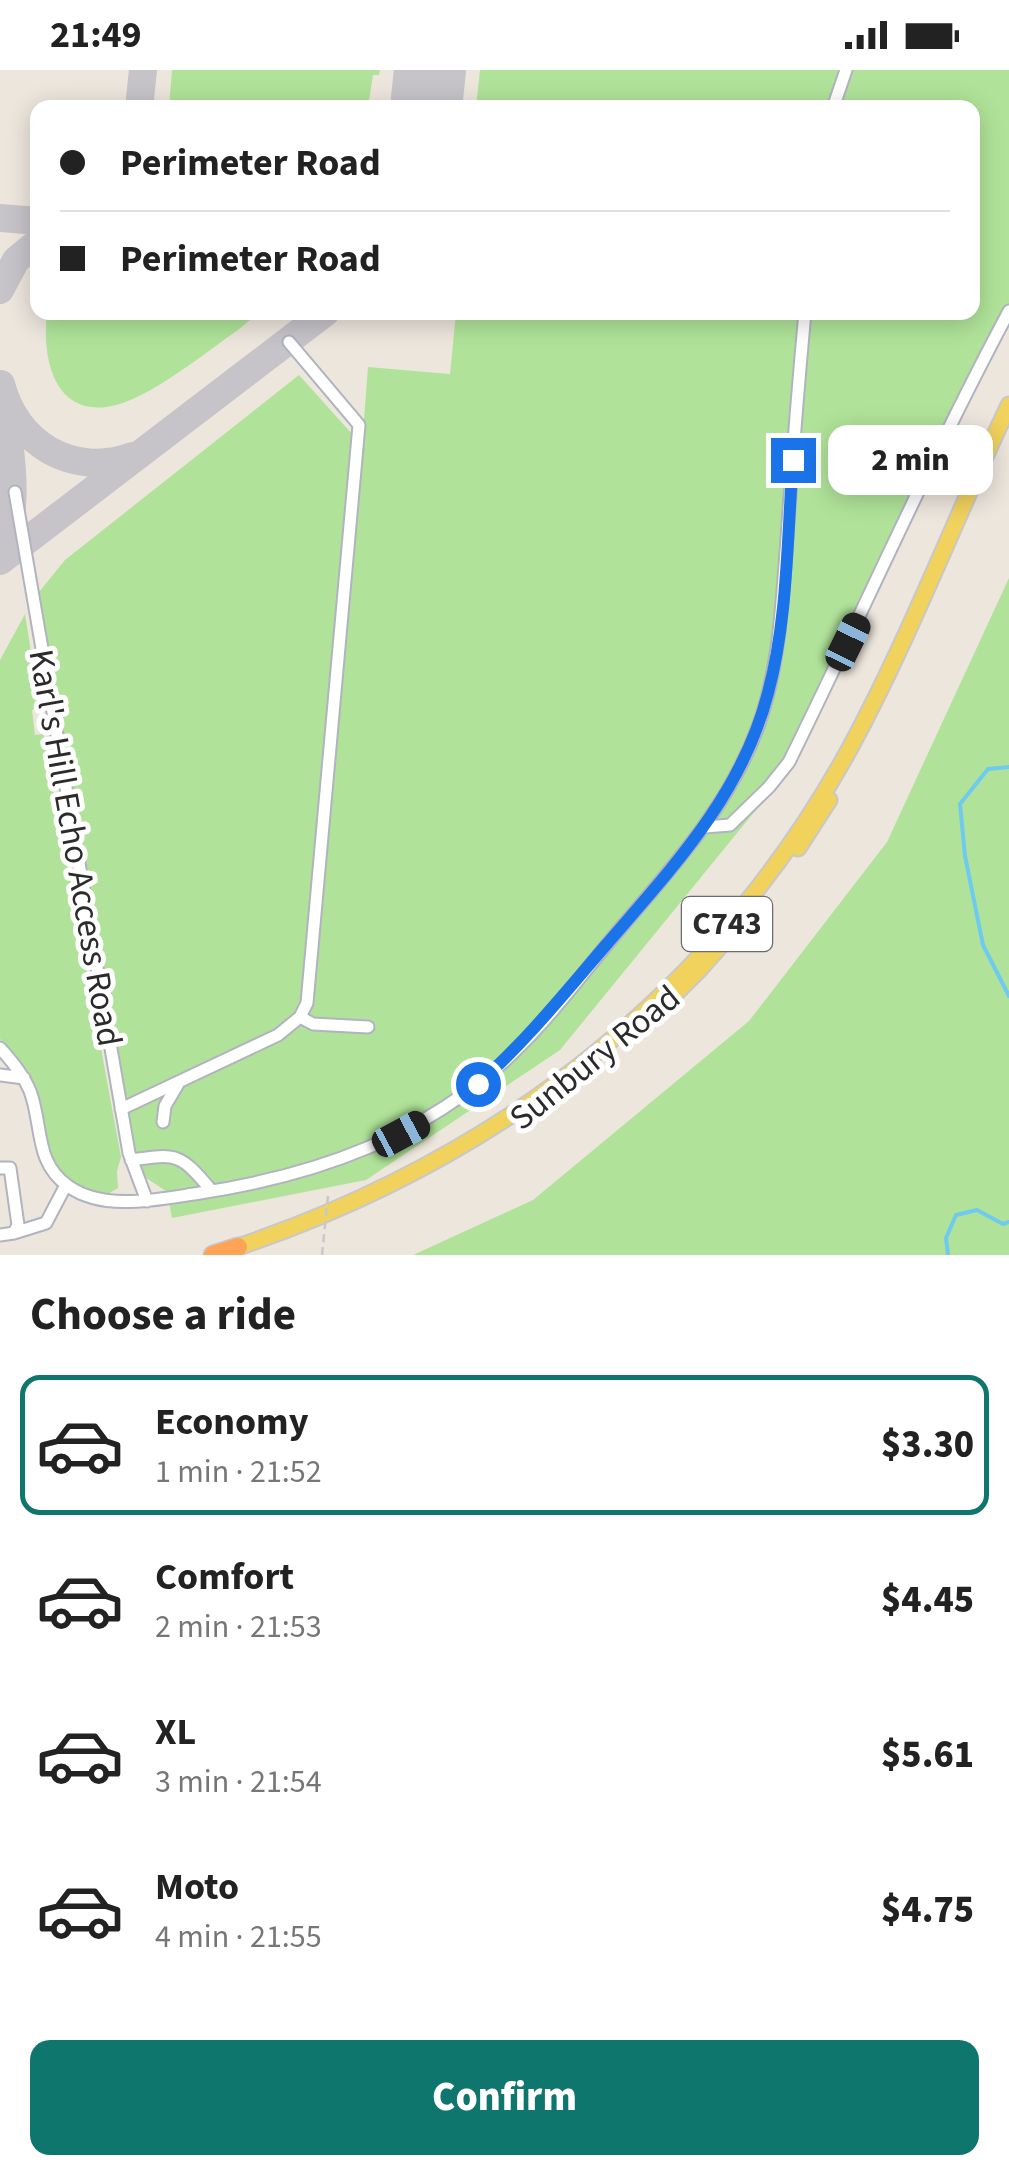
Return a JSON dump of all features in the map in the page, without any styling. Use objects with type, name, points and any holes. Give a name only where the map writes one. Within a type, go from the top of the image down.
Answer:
[{"type":"highway","name":"C743","points":[[213,1255],[242,1251]]},
{"type":"main road","name":"Sunbury Road","points":[[242,1251],[353,1204],[488,1132],[590,1059],[714,938],[762,881],[851,746],[1009,405]]},
{"type":"main road","name":"Sunbury Road","points":[[242,1251],[369,1207],[482,1148],[582,1077],[698,971],[772,885],[842,780],[898,673],[1009,428]]},
{"type":"lane","points":[[836,100],[846,70]]},
{"type":"lane","points":[[704,827],[730,825],[789,762],[1009,311]]},
{"type":"lane","points":[[0,1048],[24,1078],[34,1103],[41,1149],[50,1168],[66,1185],[101,1199],[146,1201],[279,1178],[370,1148],[456,1102],[514,1052],[704,827],[747,754],[760,723],[775,662],[804,320]]},
{"type":"lane","points":[[121,1109],[278,1035],[300,1017],[308,1003],[359,424],[289,342]]},
{"type":"lane","name":"Karl's Hill Echo Access Road","points":[[15,492],[130,1160],[146,1201]]},
{"type":"lane","points":[[300,1017],[314,1024],[368,1027]]},
{"type":"lane","points":[[0,1075],[24,1078]]},
{"type":"lane","points":[[163,1122],[165,1106],[180,1080]]},
{"type":"lane","points":[[130,1160],[173,1156],[192,1168],[212,1191]]},
{"type":"lane","points":[[0,1168],[10,1168],[18,1225],[7,1234]]},
{"type":"lane","points":[[7,1234],[46,1223],[66,1185]]},
{"type":"path","points":[[322,1255],[328,1196]]},
{"type":"green space","points":[[172,70],[380,70],[379,75],[373,75],[369,100],[170,100]]},
{"type":"green space","points":[[480,70],[1009,70],[1009,322],[791,767],[560,1050],[366,1180],[172,1218],[167,1192],[145,1177],[132,1150],[35,597],[65,560],[299,375],[362,445],[368,367],[450,374],[455,320],[980,320],[980,100],[477,100]]},
{"type":"green space","points":[[47,320],[250,320],[148,391],[111,406],[90,407],[74,401],[62,390],[53,375]]},
{"type":"green space","points":[[1009,578],[1009,1255],[413,1255],[533,1200],[749,1021],[887,842]]},
{"type":"green space","points":[[25,614],[40,708],[32,710],[35,735],[43,734],[121,1157],[118,1188],[108,1194],[85,1189],[58,1170],[37,1090],[0,1039],[0,660]]},
{"type":"waterway","points":[[1009,767],[988,769],[960,804],[965,856],[983,945],[1009,996]]},
{"type":"waterway","points":[[948,1255],[946,1238],[956,1215],[977,1210],[1003,1224],[1009,1222]]},
{"type":"taxiway","points":[[140,100],[143,70]]},
{"type":"taxiway","points":[[0,218],[30,220]]},
{"type":"taxiway","points":[[0,290],[16,260],[30,249]]},
{"type":"taxiway","points":[[0,561],[316,320]]},
{"type":"taxiway","points":[[1,384],[20,424],[50,451],[89,462],[133,456]]},
{"type":"taxiway","points":[[0,561],[12,504],[5,408]]},
{"type":"runway","points":[[427,100],[430,70]]},
{"type":"route","points":[[478,1084],[514,1052],[680,859],[733,784],[760,723],[775,662],[793,460]]}]
